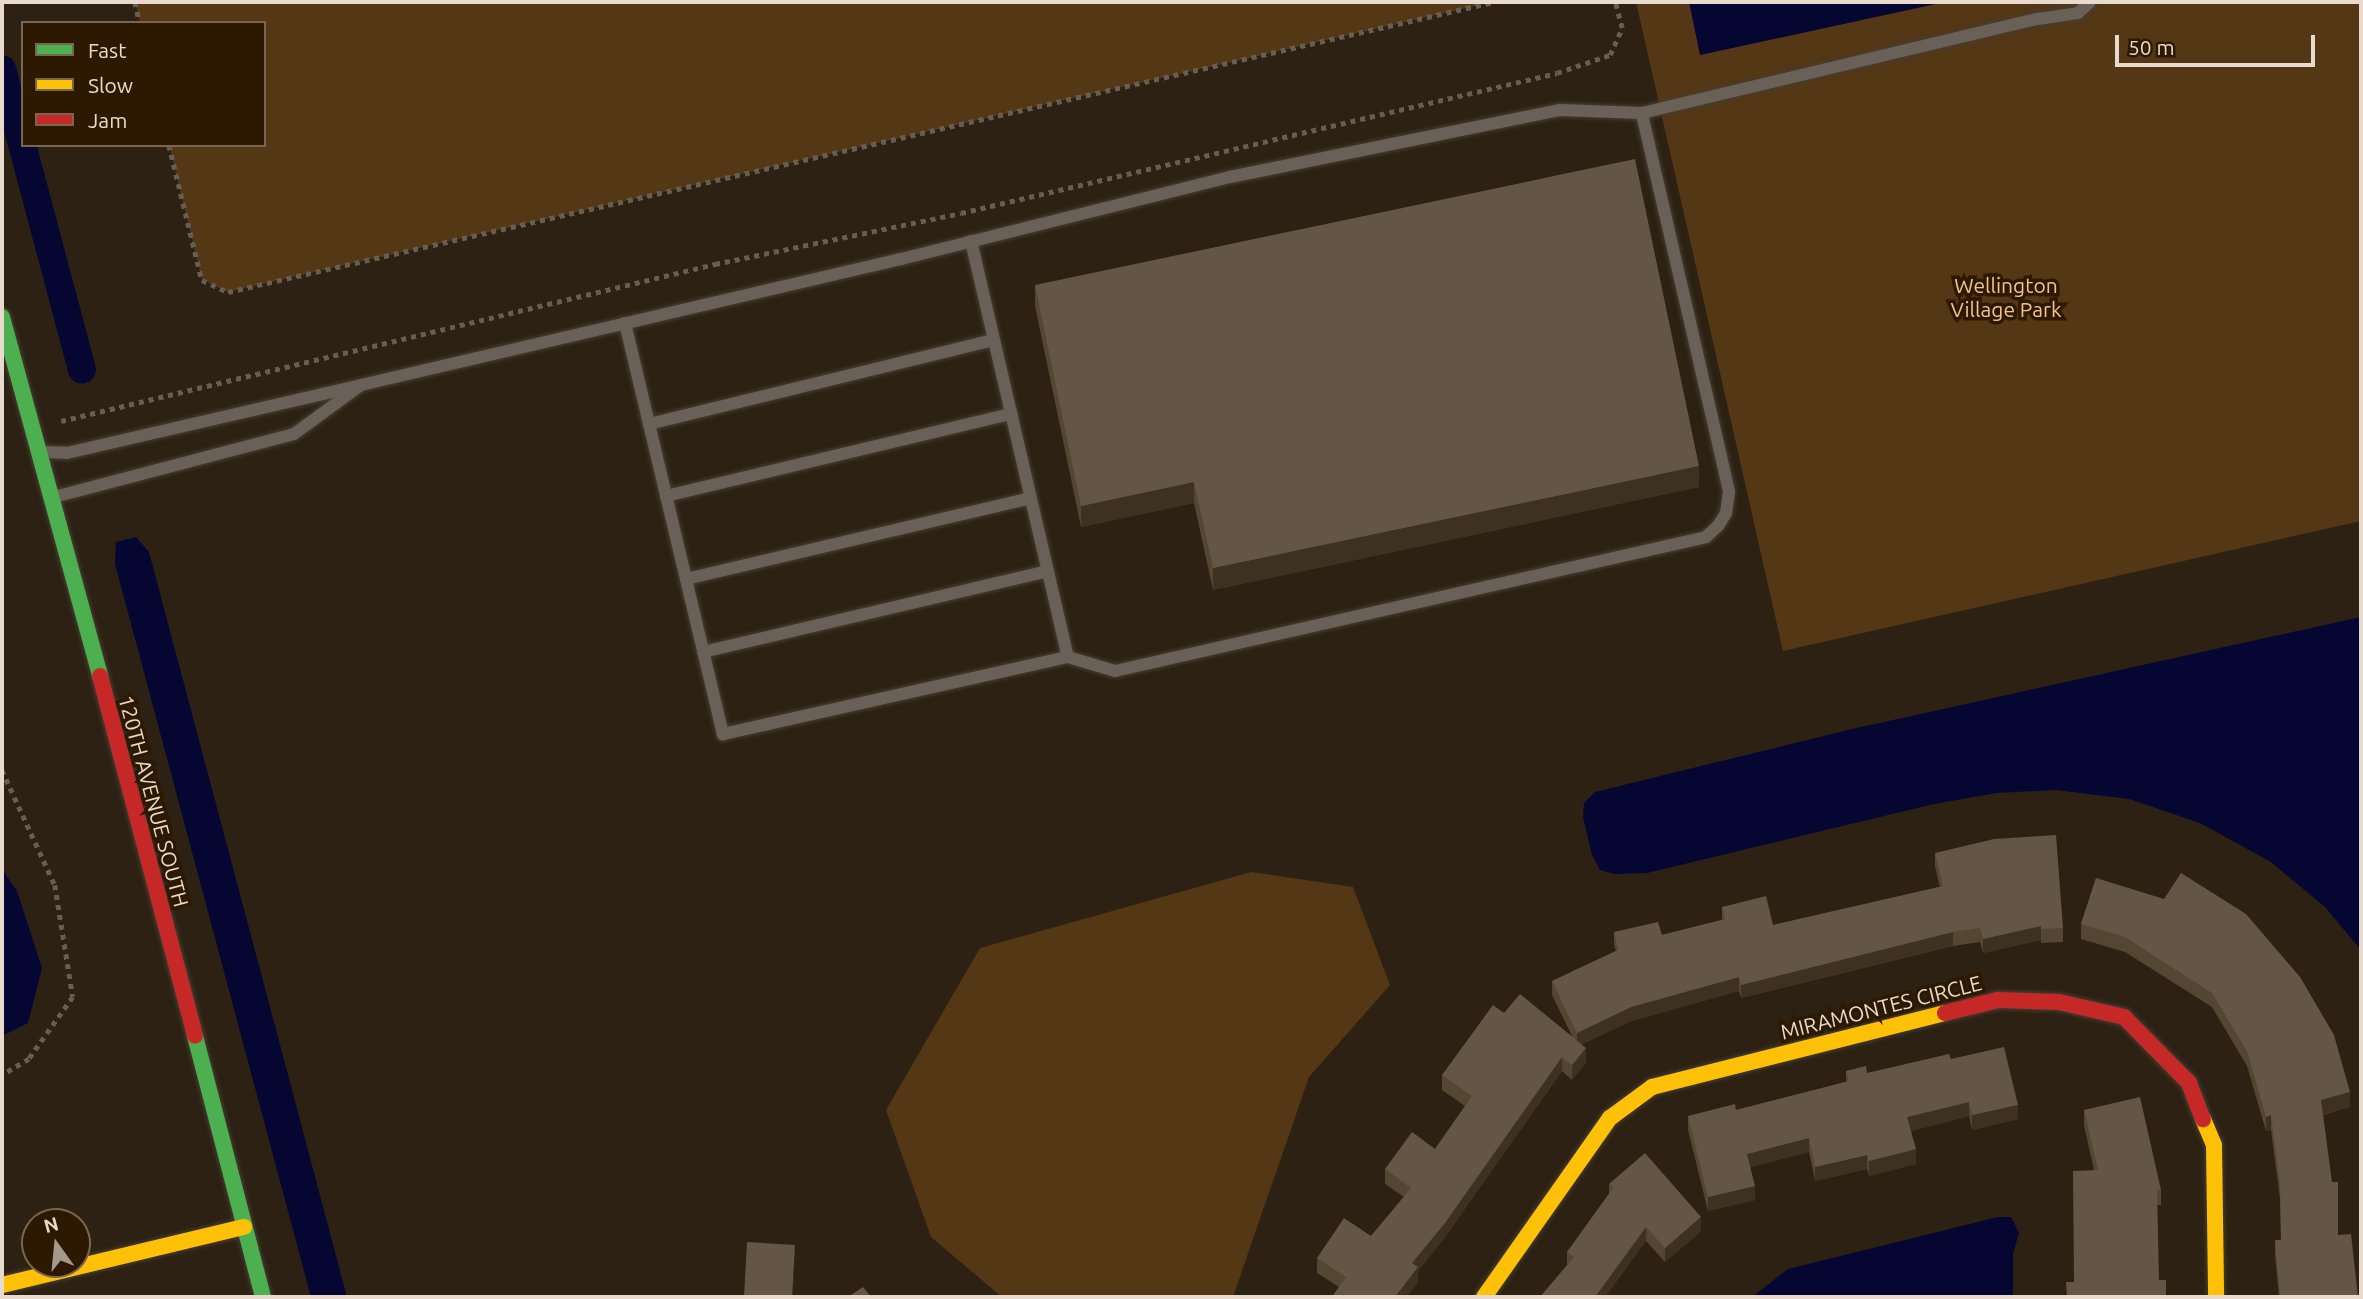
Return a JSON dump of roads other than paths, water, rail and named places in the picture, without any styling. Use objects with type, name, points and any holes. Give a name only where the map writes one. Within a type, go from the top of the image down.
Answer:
[{"type":"street","name":"120TH AVENUE SOUTH","points":[[2,317],[53,497],[263,1297]]},
{"type":"street","name":"MIRAMONTES CIRCLE","points":[[1485,1297],[1610,1118],[1652,1087],[1997,1000],[2060,1002],[2124,1017],[2189,1083],[2214,1145],[2216,1297]]},
{"type":"street","points":[[2,1285],[244,1227]]},
{"type":"lane","points":[[41,452],[67,453],[971,241],[1230,177],[1560,110],[1642,113],[2038,19],[2078,13],[2090,2]]},
{"type":"lane","points":[[625,323],[723,734],[1068,657],[1115,671],[1706,537],[1726,513],[1729,492],[1642,113]]},
{"type":"lane","points":[[971,241],[1068,657]]},
{"type":"lane","points":[[649,424],[994,340]]},
{"type":"lane","points":[[53,497],[294,434],[361,384]]},
{"type":"lane","points":[[666,496],[1011,414]]},
{"type":"lane","points":[[686,579],[1031,498]]},
{"type":"lane","points":[[703,652],[1048,571]]},
{"type":"waterway","points":[[2,69],[21,140]]},
{"type":"waterway","points":[[23,147],[82,370]]},
{"type":"park label","name":"Wellington Village Park","points":[[2006,297]]}]
